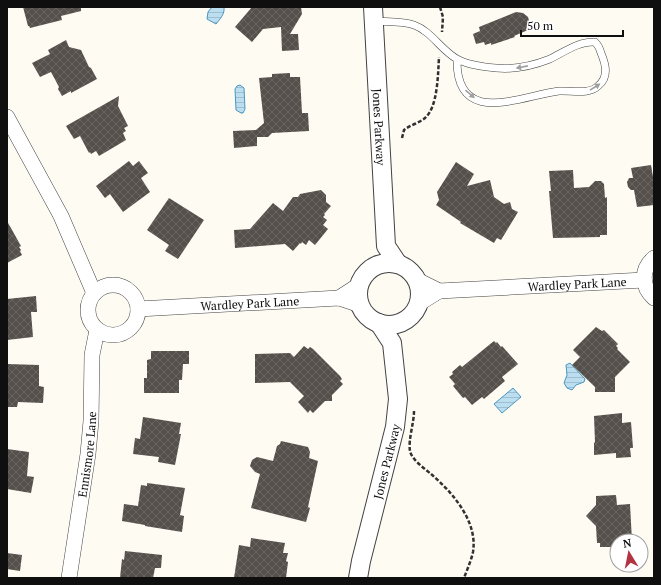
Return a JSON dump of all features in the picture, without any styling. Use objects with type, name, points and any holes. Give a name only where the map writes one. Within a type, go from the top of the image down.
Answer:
[{"type":"street","name":"Jones Parkway","points":[[374,14],[386,246]]},
{"type":"street","points":[[7,117],[61,216],[94,293]]},
{"type":"street","points":[[374,266],[384,263],[398,264],[407,268],[417,280],[420,294],[418,304],[413,314],[400,322],[389,325],[379,323],[369,318],[360,305],[358,294],[359,285],[363,276],[374,266],[386,246],[398,264]]},
{"type":"street","points":[[654,258],[645,270],[644,280],[645,286],[654,298]]},
{"type":"street","name":"Wardley Park Lane","points":[[417,280],[439,291]]},
{"type":"street","name":"Wardley Park Lane","points":[[418,304],[439,291],[644,280]]},
{"type":"street","points":[[112,284],[128,289],[134,295],[138,309],[136,319],[132,326],[125,332],[117,335],[108,335],[97,330],[89,320],[87,311],[88,303],[94,293],[104,286],[112,284]]},
{"type":"street","points":[[339,298],[359,285]]},
{"type":"street","name":"Wardley Park Lane","points":[[138,309],[339,298],[360,305]]},
{"type":"street","name":"Jones Parkway","points":[[392,343],[400,322]]},
{"type":"street","name":"Jones Parkway","points":[[358,578],[395,427],[398,399],[392,343],[379,323]]},
{"type":"street","name":"Ennismore Lane","points":[[69,578],[88,454],[91,421],[92,355],[97,330]]},
{"type":"lane","points":[[374,14],[413,25],[423,30],[457,59],[477,66],[511,69],[530,66],[574,47],[593,42],[598,44],[606,68],[604,79],[597,87],[588,91],[559,91],[502,103],[490,103],[474,98],[463,88],[459,81],[457,59]]},
{"type":"path","points":[[402,138],[404,130],[424,119],[431,110],[436,90],[443,24],[440,7]]},
{"type":"path","points":[[414,409],[410,445],[411,454],[421,466],[456,498],[469,523],[473,538],[473,551],[464,578]]},
{"type":"water","points":[[212,7],[224,7],[223,14],[216,24],[207,19],[208,12]]},
{"type":"water","points":[[240,85],[244,88],[245,109],[243,113],[236,110],[235,89]]},
{"type":"water","points":[[570,363],[585,379],[584,382],[576,385],[572,390],[567,388],[564,383],[567,375],[566,365]]},
{"type":"water","points":[[513,388],[521,397],[502,413],[494,404]]},
{"type":"building","points":[[23,7],[81,7],[81,11],[61,16],[62,20],[30,28],[28,26]]},
{"type":"building","points":[[252,7],[301,7],[302,14],[290,34],[298,34],[299,50],[282,51],[281,27],[263,29],[252,42],[235,27]]},
{"type":"building","points":[[516,12],[523,13],[528,17],[530,24],[528,30],[514,36],[515,37],[491,45],[491,43],[485,45],[484,42],[476,44],[473,34],[480,31],[479,27]]},
{"type":"building","points":[[66,40],[69,47],[81,50],[89,67],[97,79],[71,93],[71,91],[62,96],[51,72],[40,77],[32,63],[50,54],[48,50]]},
{"type":"building","points":[[290,73],[290,77],[300,77],[302,113],[308,113],[309,131],[272,133],[268,137],[257,137],[257,146],[234,148],[233,131],[256,130],[264,123],[259,78],[272,77],[272,74]]},
{"type":"building","points":[[119,96],[118,106],[128,126],[124,128],[126,131],[123,133],[126,140],[99,156],[96,151],[91,154],[90,152],[89,153],[80,136],[74,139],[66,126]]},
{"type":"building","points":[[129,161],[133,166],[139,161],[148,173],[141,178],[150,192],[123,212],[110,194],[105,198],[96,186]]},
{"type":"building","points":[[456,162],[474,174],[467,186],[490,180],[494,197],[504,204],[510,202],[512,209],[518,212],[501,240],[497,238],[494,243],[460,223],[461,222],[436,205],[439,200],[437,192]]},
{"type":"building","points":[[651,165],[653,177],[654,176],[654,205],[637,207],[634,190],[631,190],[628,187],[627,182],[629,178],[633,178],[631,168]]},
{"type":"building","points":[[573,170],[574,188],[589,187],[595,181],[601,181],[604,184],[605,198],[607,197],[607,235],[600,235],[600,237],[553,238],[549,171]]},
{"type":"building","points":[[321,190],[326,195],[326,202],[331,206],[323,217],[327,220],[323,225],[328,229],[315,245],[309,240],[306,245],[302,242],[301,244],[300,243],[293,251],[285,244],[235,248],[234,230],[250,229],[273,203],[283,211],[293,197],[298,197],[300,194]]},
{"type":"building","points":[[169,198],[204,220],[178,259],[165,251],[169,245],[147,230]]},
{"type":"building","points":[[7,221],[21,246],[19,247],[22,255],[7,263]]},
{"type":"building","points":[[36,296],[37,312],[31,312],[33,337],[7,340],[7,299]]},
{"type":"building","points":[[596,327],[602,331],[604,330],[618,344],[616,346],[618,348],[617,349],[630,362],[615,377],[615,392],[595,392],[595,387],[572,365],[580,357],[573,350]]},
{"type":"building","points":[[494,341],[501,347],[502,346],[518,364],[502,377],[505,381],[484,399],[482,397],[472,405],[465,397],[463,398],[453,386],[455,384],[449,377],[460,365],[462,367]]},
{"type":"building","points":[[304,346],[308,349],[310,347],[313,349],[340,376],[342,379],[340,381],[343,384],[332,395],[332,401],[325,401],[313,413],[310,410],[308,413],[298,402],[304,396],[290,382],[255,383],[255,354],[290,353],[294,357]]},
{"type":"building","points":[[151,351],[189,351],[189,364],[183,364],[182,380],[179,380],[179,393],[144,393],[144,378],[147,378],[147,360],[151,359]]},
{"type":"building","points":[[7,364],[39,365],[39,386],[44,387],[43,403],[18,402],[17,407],[7,407]]},
{"type":"building","points":[[622,413],[622,423],[631,422],[633,448],[630,448],[631,457],[616,458],[616,453],[594,455],[594,416]]},
{"type":"building","points":[[143,417],[181,423],[179,434],[181,434],[175,465],[158,462],[159,457],[133,454],[135,438],[140,439]]},
{"type":"building","points":[[281,441],[308,447],[310,452],[309,458],[318,461],[308,507],[310,508],[306,522],[251,508],[260,474],[255,472],[250,466],[252,460],[257,457],[273,461],[277,446]]},
{"type":"building","points":[[7,449],[29,452],[27,476],[34,477],[31,493],[7,489]]},
{"type":"building","points":[[147,483],[185,488],[180,515],[184,516],[182,532],[122,521],[124,504],[138,506],[141,485],[147,486]]},
{"type":"building","points":[[616,495],[617,505],[630,504],[632,533],[609,533],[609,547],[600,547],[600,543],[597,543],[596,526],[586,516],[596,505],[596,496]]},
{"type":"building","points":[[251,538],[285,543],[283,553],[288,553],[286,561],[288,562],[286,578],[234,578],[239,545],[250,547]]},
{"type":"building","points":[[125,551],[162,555],[161,568],[155,568],[153,578],[120,578],[122,559],[124,560]]},
{"type":"building","points":[[7,553],[22,555],[20,571],[7,569]]}]
